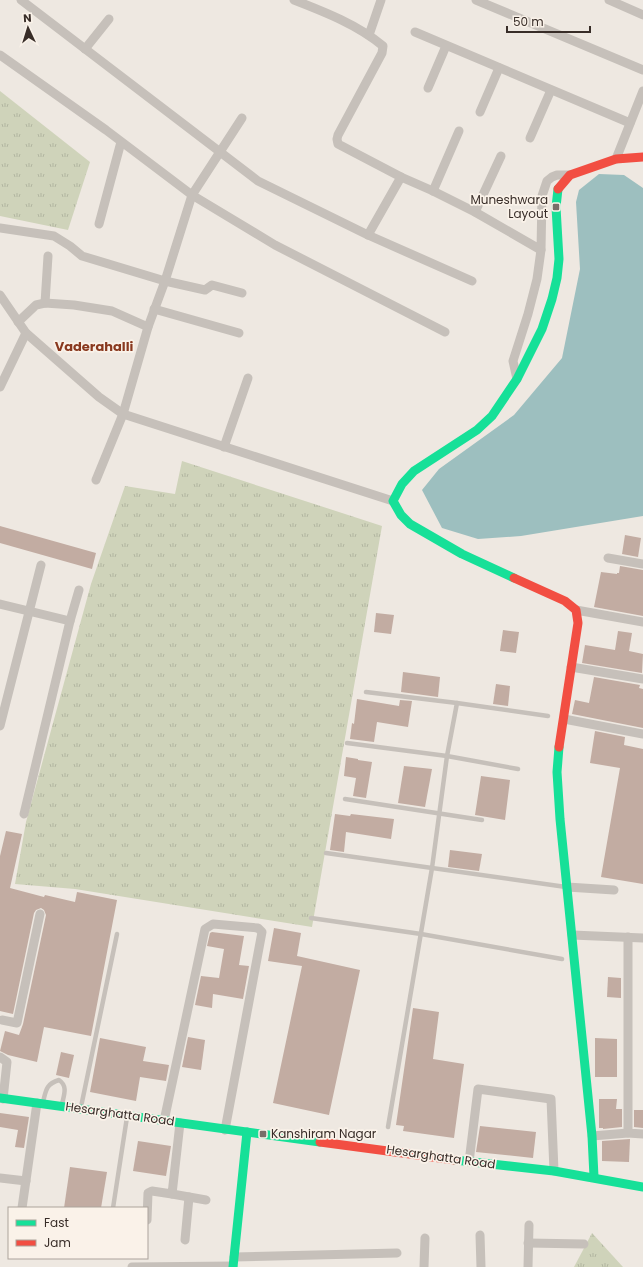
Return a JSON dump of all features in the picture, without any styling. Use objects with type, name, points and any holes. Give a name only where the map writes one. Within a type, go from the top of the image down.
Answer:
[{"type":"street","points":[[21,0],[258,181],[368,235],[472,281]]},
{"type":"street","points":[[294,0],[316,4],[369,35],[383,46],[383,50],[337,139],[338,144],[401,177],[476,212],[541,250]]},
{"type":"street","points":[[369,35],[381,0]]},
{"type":"street","points":[[476,0],[643,70]]},
{"type":"street","points":[[609,0],[643,15]]},
{"type":"street","points":[[85,49],[109,19]]},
{"type":"street","points":[[415,32],[630,123]]},
{"type":"street","points":[[428,88],[446,46]]},
{"type":"street","points":[[0,55],[192,195],[275,245],[445,332]]},
{"type":"street","points":[[480,112],[499,68]]},
{"type":"street","points":[[530,138],[551,90]]},
{"type":"street","points":[[616,159],[643,91]]},
{"type":"street","points":[[96,480],[123,414],[148,327],[165,281],[192,195],[242,118]]},
{"type":"street","points":[[433,191],[459,131]]},
{"type":"street","points":[[99,224],[121,142]]},
{"type":"street","points":[[476,212],[501,156]]},
{"type":"street","points":[[516,379],[513,361],[537,279],[541,250],[542,196],[547,181],[557,175],[570,175],[616,159],[643,157]]},
{"type":"street","points":[[393,501],[402,484],[414,471],[477,430],[492,416],[516,379],[542,329],[552,299],[557,278],[559,260],[556,207],[558,189],[570,175]]},
{"type":"street","points":[[368,235],[401,177]]},
{"type":"street","points":[[0,228],[54,236],[82,256],[165,281],[205,290],[212,285],[242,293]]},
{"type":"street","points":[[45,303],[48,256]]},
{"type":"street","points":[[0,295],[26,334],[99,397],[123,414],[393,501],[401,515],[410,524],[462,554],[565,601],[576,610],[643,622]]},
{"type":"street","points":[[18,322],[36,305],[45,303],[74,305],[112,311],[148,327]]},
{"type":"street","points":[[154,309],[239,333]]},
{"type":"street","points":[[0,387],[26,334]]},
{"type":"street","points":[[224,447],[248,378]]},
{"type":"street","points":[[608,558],[643,564]]},
{"type":"street","points":[[0,726],[41,565]]},
{"type":"street","points":[[24,814],[70,621],[79,590]]},
{"type":"street","points":[[0,604],[70,621]]},
{"type":"street","points":[[576,610],[578,623],[559,746],[557,772],[560,819],[592,1136],[594,1177]]},
{"type":"street","points":[[571,667],[643,679]]},
{"type":"street","points":[[564,719],[643,734]]},
{"type":"street","points":[[567,887],[614,890]]},
{"type":"street","points":[[1,1023],[17,1023],[40,914]]},
{"type":"street","points":[[164,1121],[205,928],[213,924],[258,928],[262,932],[225,1130]]},
{"type":"street","points":[[572,935],[643,938]]},
{"type":"street","points":[[628,937],[628,1133]]},
{"type":"street","points":[[0,1057],[7,1062],[2,1098]]},
{"type":"street","points":[[469,1162],[478,1089],[551,1099],[554,1171]]},
{"type":"street","name":"Hesarghatta Road","points":[[2,1098],[225,1130],[469,1162],[554,1171],[643,1186]]},
{"type":"street","points":[[22,1207],[40,1103]]},
{"type":"street","points":[[172,1194],[180,1123]]},
{"type":"street","points":[[233,1263],[247,1132]]},
{"type":"street","points":[[592,1136],[628,1133],[643,1134]]},
{"type":"street","points":[[0,1178],[26,1181]]},
{"type":"street","points":[[147,1207],[148,1193],[152,1191],[206,1200]]},
{"type":"street","points":[[185,1240],[189,1197]]},
{"type":"street","points":[[528,1267],[529,1225]]},
{"type":"street","points":[[480,1235],[481,1267]]},
{"type":"street","points":[[424,1267],[425,1238]]},
{"type":"street","points":[[528,1243],[584,1244]]},
{"type":"street","points":[[132,1267],[145,1262],[233,1263],[397,1253]]},
{"type":"lane","points":[[366,692],[548,716]]},
{"type":"lane","points":[[388,1127],[432,868],[447,756],[457,703]]},
{"type":"lane","points":[[347,743],[447,756],[518,769]]},
{"type":"lane","points":[[345,799],[482,820]]},
{"type":"lane","points":[[326,853],[567,887]]},
{"type":"lane","points":[[311,918],[421,934],[562,959]]},
{"type":"lane","points":[[80,1109],[117,934]]},
{"type":"lane","points":[[40,1103],[51,1082],[59,1080],[63,1083],[65,1089],[62,1106]]},
{"type":"lane","points":[[113,1207],[128,1115]]},
{"type":"green space","points":[[0,91],[90,162],[68,230],[0,216]]},
{"type":"green space","points":[[182,461],[382,526],[312,927],[75,889],[15,884],[26,822],[91,584],[125,486],[175,494]]},
{"type":"green space","points":[[592,1233],[623,1267],[574,1267]]},
{"type":"water","points":[[599,174],[624,175],[643,188],[643,516],[521,536],[478,539],[442,528],[422,490],[439,469],[514,415],[562,358],[580,269],[576,202],[579,190]]},
{"type":"building","points":[[0,526],[96,553],[92,569],[0,543]]},
{"type":"building","points":[[625,535],[641,538],[638,557],[622,554]]},
{"type":"building","points":[[620,566],[643,570],[643,616],[594,607],[601,572],[617,574],[619,573]]},
{"type":"building","points":[[376,613],[394,615],[391,634],[374,632]]},
{"type":"building","points":[[503,630],[519,632],[516,653],[500,651]]},
{"type":"building","points":[[618,631],[632,633],[629,651],[643,654],[642,673],[582,663],[585,645],[615,650]]},
{"type":"building","points":[[403,672],[440,677],[438,697],[401,692]]},
{"type":"building","points":[[594,677],[640,685],[639,688],[643,689],[643,728],[572,714],[575,700],[589,703]]},
{"type":"building","points":[[496,684],[510,686],[508,706],[493,704]]},
{"type":"building","points":[[357,699],[399,706],[400,700],[412,701],[408,727],[377,722],[374,742],[350,739],[352,723],[354,724]]},
{"type":"building","points":[[595,731],[625,737],[624,745],[643,749],[643,884],[601,877],[620,768],[590,763]]},
{"type":"building","points":[[346,757],[372,762],[366,798],[353,796],[356,778],[344,776]]},
{"type":"building","points":[[404,766],[432,769],[425,807],[398,803]]},
{"type":"building","points":[[481,776],[510,780],[505,820],[475,815]]},
{"type":"building","points":[[335,814],[350,816],[351,814],[394,819],[391,839],[346,832],[344,852],[330,850]]},
{"type":"building","points":[[6,831],[22,834],[10,888],[44,897],[45,895],[75,902],[77,892],[117,900],[91,1036],[44,1027],[37,1062],[8,1055],[0,1051],[5,1031],[19,1035],[23,1024],[46,915],[44,910],[41,908],[36,910],[34,913],[13,1014],[0,1011],[0,856]]},
{"type":"building","points":[[450,850],[482,854],[479,871],[448,867]]},
{"type":"building","points":[[274,928],[301,933],[297,956],[360,970],[329,1115],[273,1103],[302,966],[268,961]]},
{"type":"building","points":[[210,933],[244,936],[239,965],[249,966],[243,999],[213,994],[212,1008],[195,1005],[201,976],[219,978],[224,949],[207,946]]},
{"type":"building","points":[[608,977],[621,978],[621,998],[607,997]]},
{"type":"building","points":[[413,1008],[439,1012],[433,1059],[464,1064],[454,1138],[403,1131],[404,1126],[396,1125]]},
{"type":"building","points":[[188,1037],[205,1040],[201,1070],[182,1067]]},
{"type":"building","points":[[100,1038],[146,1047],[143,1061],[169,1065],[166,1081],[140,1077],[136,1101],[90,1092]]},
{"type":"building","points":[[595,1038],[617,1039],[617,1077],[595,1077]]},
{"type":"building","points":[[61,1052],[74,1055],[69,1078],[56,1075]]},
{"type":"building","points":[[599,1099],[617,1099],[616,1109],[622,1109],[622,1127],[599,1128]]},
{"type":"building","points":[[634,1110],[643,1110],[643,1128],[634,1127]]},
{"type":"building","points":[[0,1113],[29,1117],[24,1148],[15,1147],[18,1130],[0,1127]]},
{"type":"building","points":[[480,1126],[536,1132],[533,1158],[476,1152]]},
{"type":"building","points":[[630,1139],[629,1162],[602,1161],[602,1141]]},
{"type":"building","points":[[138,1141],[171,1146],[166,1176],[133,1171]]},
{"type":"building","points":[[70,1167],[107,1172],[101,1207],[64,1207]]},
{"type":"traffic: fast","points":[[514,578],[462,554],[410,524],[401,515],[393,501],[402,484],[414,471],[477,430],[492,416],[517,379],[542,329],[557,278],[559,259],[556,207],[558,189]]},
{"type":"traffic: fast","points":[[559,747],[557,772],[560,819],[592,1136],[594,1177]]},
{"type":"traffic: fast","points":[[0,1098],[320,1142]]},
{"type":"traffic: fast","points":[[233,1267],[247,1132]]},
{"type":"traffic: fast","points":[[455,1160],[554,1171],[643,1187]]},
{"type":"traffic: jam","points":[[558,189],[570,175],[616,159],[643,157]]},
{"type":"traffic: jam","points":[[514,578],[565,601],[576,610],[578,623],[559,747]]},
{"type":"traffic: jam","points":[[320,1142],[455,1160]]},
{"type":"place","name":"Muneshwara Layout","points":[[556,207]]},
{"type":"place","name":"Kanshiram Nagar","points":[[263,1134]]},
{"type":"district","name":"Vaderahalli","points":[[94,346]]}]
